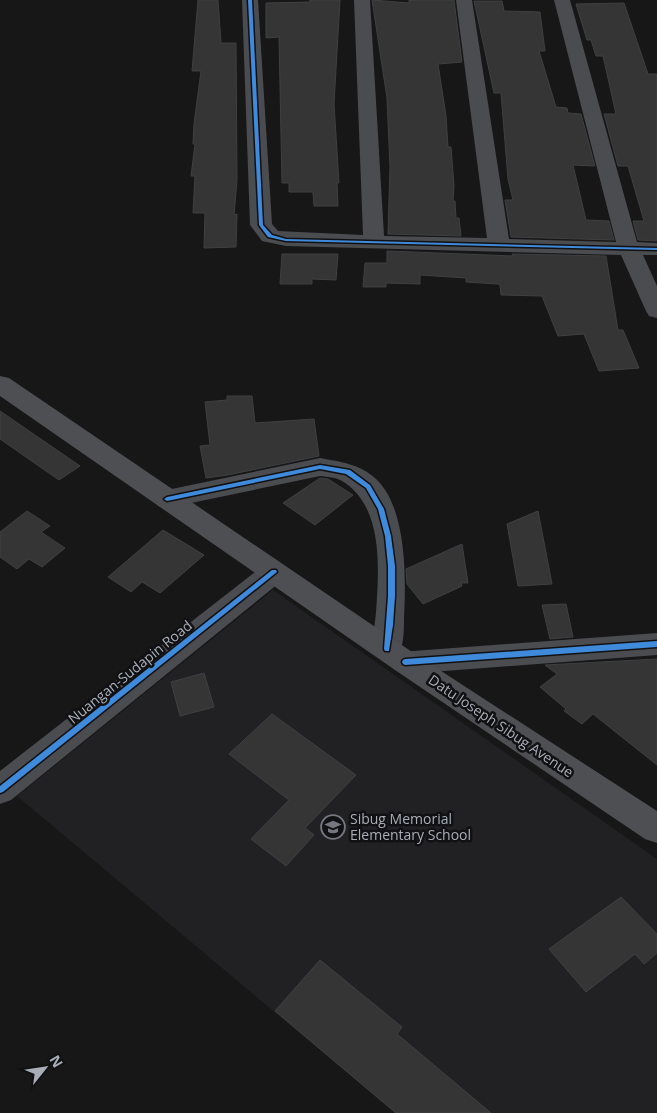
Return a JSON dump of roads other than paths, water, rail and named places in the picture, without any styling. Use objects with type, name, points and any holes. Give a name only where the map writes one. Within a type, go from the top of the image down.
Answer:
[{"type":"main road","name":"Datu Joseph Sibug Avenue","points":[[0,384],[396,655],[657,829]]},
{"type":"street","points":[[250,0],[261,225],[270,236],[286,240],[657,249]]},
{"type":"street","points":[[362,0],[374,242]]},
{"type":"street","points":[[464,0],[499,244]]},
{"type":"street","points":[[562,0],[628,247],[657,311]]},
{"type":"street","points":[[168,499],[320,467],[337,467],[349,470],[364,482],[378,502],[390,545],[396,655],[657,644]]},
{"type":"street","name":"Nuangan-Sudapin Road","points":[[0,790],[274,572]]},
{"type":"place","name":"Sibug Memorial Elementary School","points":[[333,827]]}]
